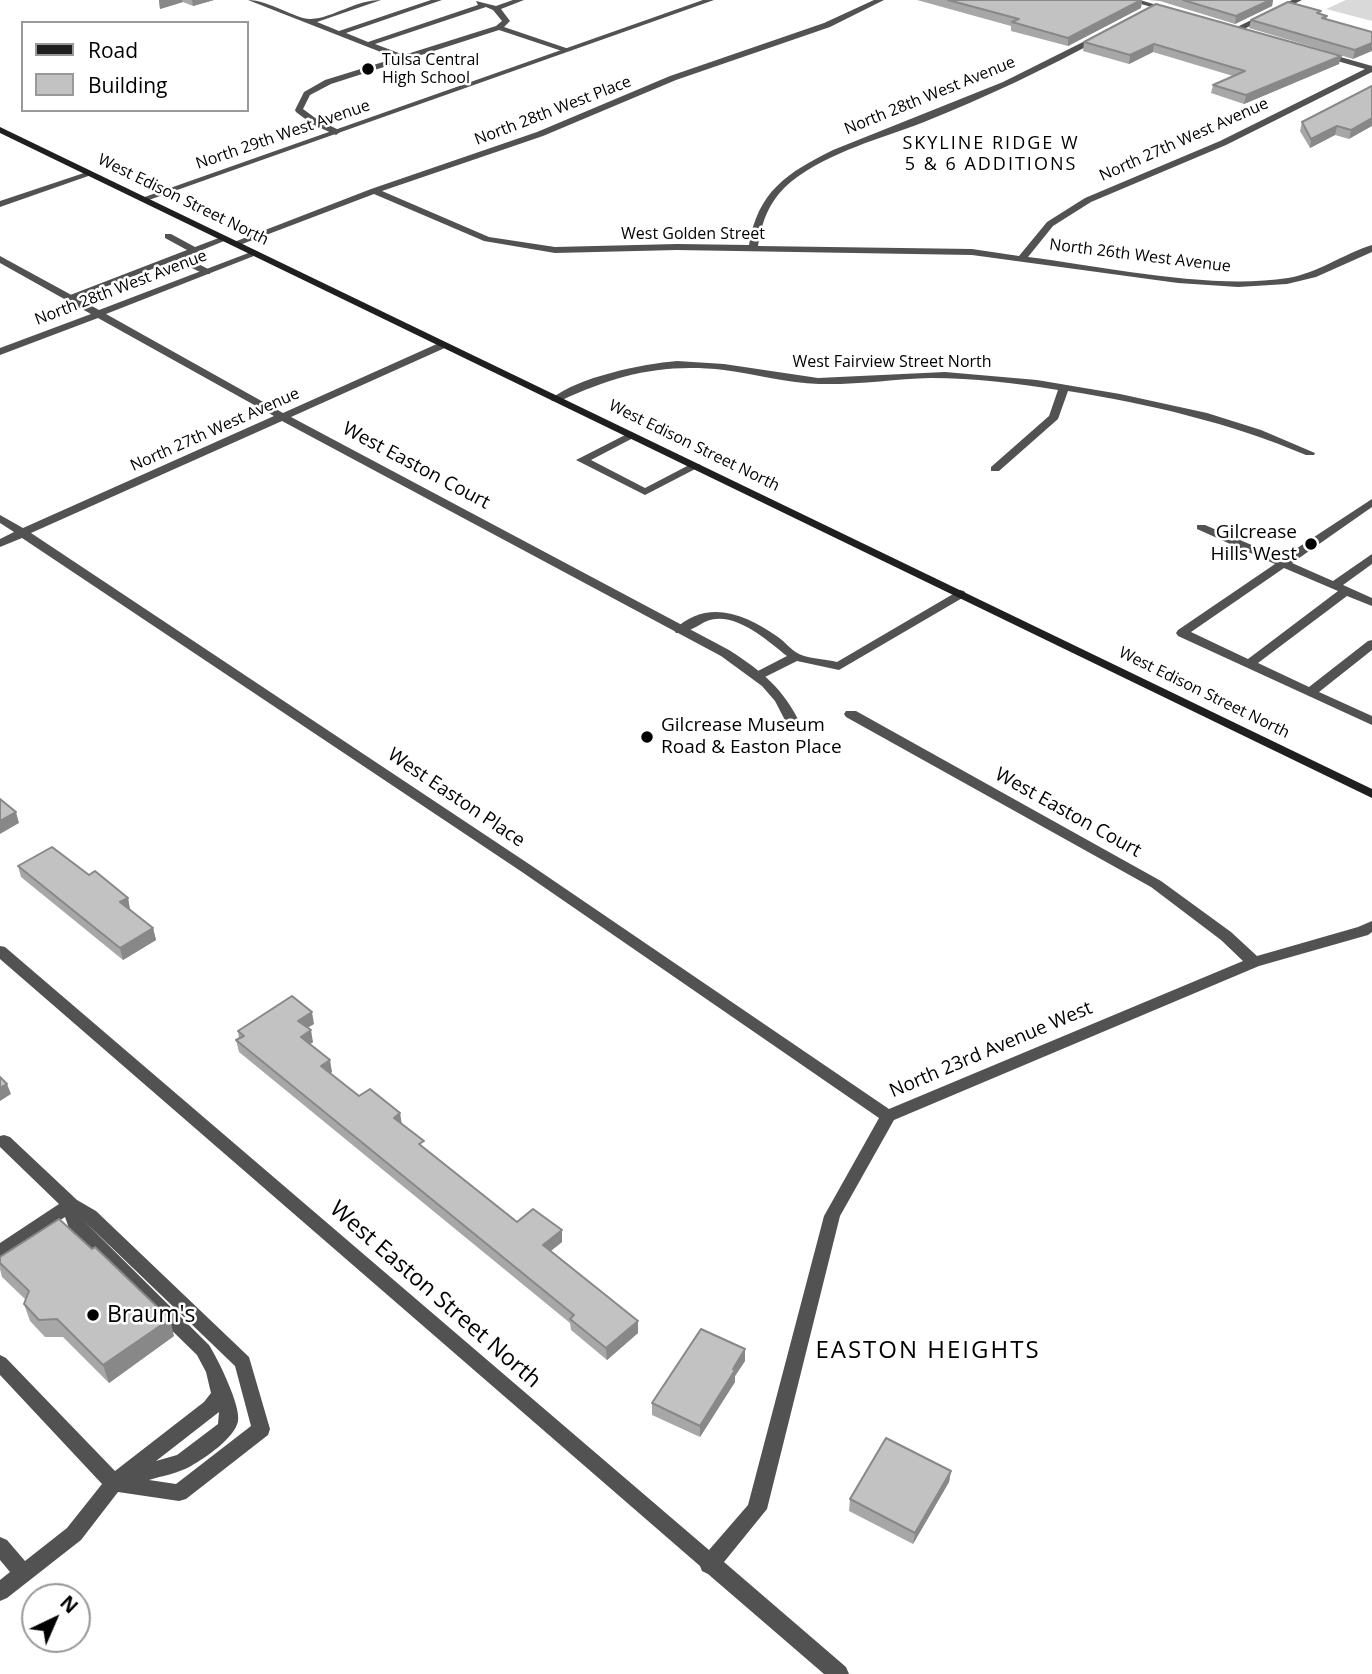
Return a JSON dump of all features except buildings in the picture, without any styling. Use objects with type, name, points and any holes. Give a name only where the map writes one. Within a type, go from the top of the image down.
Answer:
[{"type":"main road","name":"West Edison Street North","points":[[0,130],[1372,794]]},
{"type":"street","points":[[252,0],[404,58]]},
{"type":"street","points":[[310,22],[377,0]]},
{"type":"street","points":[[340,33],[438,0]]},
{"type":"street","points":[[472,0],[496,8],[520,0]]},
{"type":"street","name":"North 29th West Avenue","points":[[143,200],[710,0]]},
{"type":"street","name":"North 28th West Place","points":[[70,297],[195,250],[229,241],[562,126],[673,78],[827,25],[880,0]]},
{"type":"street","points":[[1131,0],[1183,14]]},
{"type":"street","points":[[1237,29],[1298,0]]},
{"type":"street","points":[[368,44],[486,5]]},
{"type":"street","points":[[1144,12],[1156,6]]},
{"type":"street","points":[[336,132],[315,122],[299,110],[307,94],[328,82],[499,28],[506,21],[496,8]]},
{"type":"street","points":[[1224,25],[1248,32]]},
{"type":"street","name":"North 28th West Avenue","points":[[753,249],[753,236],[764,209],[775,194],[806,167],[836,151],[997,88],[1114,27]]},
{"type":"street","points":[[499,28],[568,50]]},
{"type":"street","points":[[1316,52],[1372,69]]},
{"type":"street","name":"North 27th West Avenue","points":[[1023,257],[1049,224],[1087,200],[1223,143],[1372,69]]},
{"type":"street","points":[[0,204],[90,174]]},
{"type":"street","name":"West Golden Street","points":[[374,191],[487,239],[534,248],[942,250],[1023,257]]},
{"type":"street","points":[[168,236],[195,250]]},
{"type":"street","name":"North 26th West Avenue","points":[[1023,257],[1178,280],[1238,284],[1287,281],[1313,275],[1372,247]]},
{"type":"street","name":"North 28th West Avenue","points":[[0,352],[254,254]]},
{"type":"street","points":[[177,257],[207,272]]},
{"type":"street","name":"West Easton Court","points":[[0,260],[681,630],[759,676],[782,698],[794,725]]},
{"type":"street","name":"North 27th West Avenue","points":[[0,543],[443,345]]},
{"type":"street","name":"West Fairview Street North","points":[[556,399],[632,368],[671,364],[726,367],[796,380],[942,375],[1016,380],[1190,411],[1276,438],[1310,453]]},
{"type":"street","points":[[995,469],[1054,416],[1064,388]]},
{"type":"street","points":[[631,435],[582,460],[645,492],[695,466]]},
{"type":"street","points":[[1372,502],[1182,633],[1372,721]]},
{"type":"street","name":"West Easton Place","points":[[0,518],[508,856],[888,1116]]},
{"type":"street","points":[[1201,527],[1372,602]]},
{"type":"street","points":[[1249,664],[1372,558]]},
{"type":"street","points":[[681,630],[707,616],[724,615],[735,618],[779,643],[795,657],[839,666],[960,594]]},
{"type":"street","points":[[1311,692],[1372,644]]},
{"type":"street","points":[[759,676],[795,657]]},
{"type":"street","name":"West Easton Court","points":[[851,714],[1156,884],[1226,936],[1254,962]]},
{"type":"street","name":"North 23rd Avenue West","points":[[709,1564],[757,1509],[832,1216],[888,1116],[1254,962],[1363,931],[1372,926]]},
{"type":"street","name":"West Easton Street North","points":[[0,951],[839,1674]]},
{"type":"street","points":[[0,1363],[114,1483],[179,1493],[261,1429],[243,1362],[90,1216],[71,1205],[4,1141]]},
{"type":"street","points":[[0,1252],[71,1205]]},
{"type":"street","points":[[0,1592],[22,1572],[74,1534],[114,1483],[183,1461],[225,1430],[229,1424],[230,1412],[221,1394],[215,1370],[203,1350],[76,1226],[71,1205]]},
{"type":"street","points":[[0,1546],[22,1572]]},
{"type":"shaded area","points":[[1346,0],[1372,0],[1372,21],[1326,9]]},
{"type":"place","name":"Tulsa Central High School","points":[[368,69]]},
{"type":"place","name":"Gilcrease Hills West","points":[[1311,544]]},
{"type":"place","name":"Gilcrease Museum Road & Easton Place","points":[[647,737]]},
{"type":"place","name":"Braum's","points":[[93,1315]]},
{"type":"district","name":"SKYLINE RIDGE W 5 & 6 ADDITIONS","points":[[991,154]]},
{"type":"district","name":"EASTON HEIGHTS","points":[[928,1351]]}]
